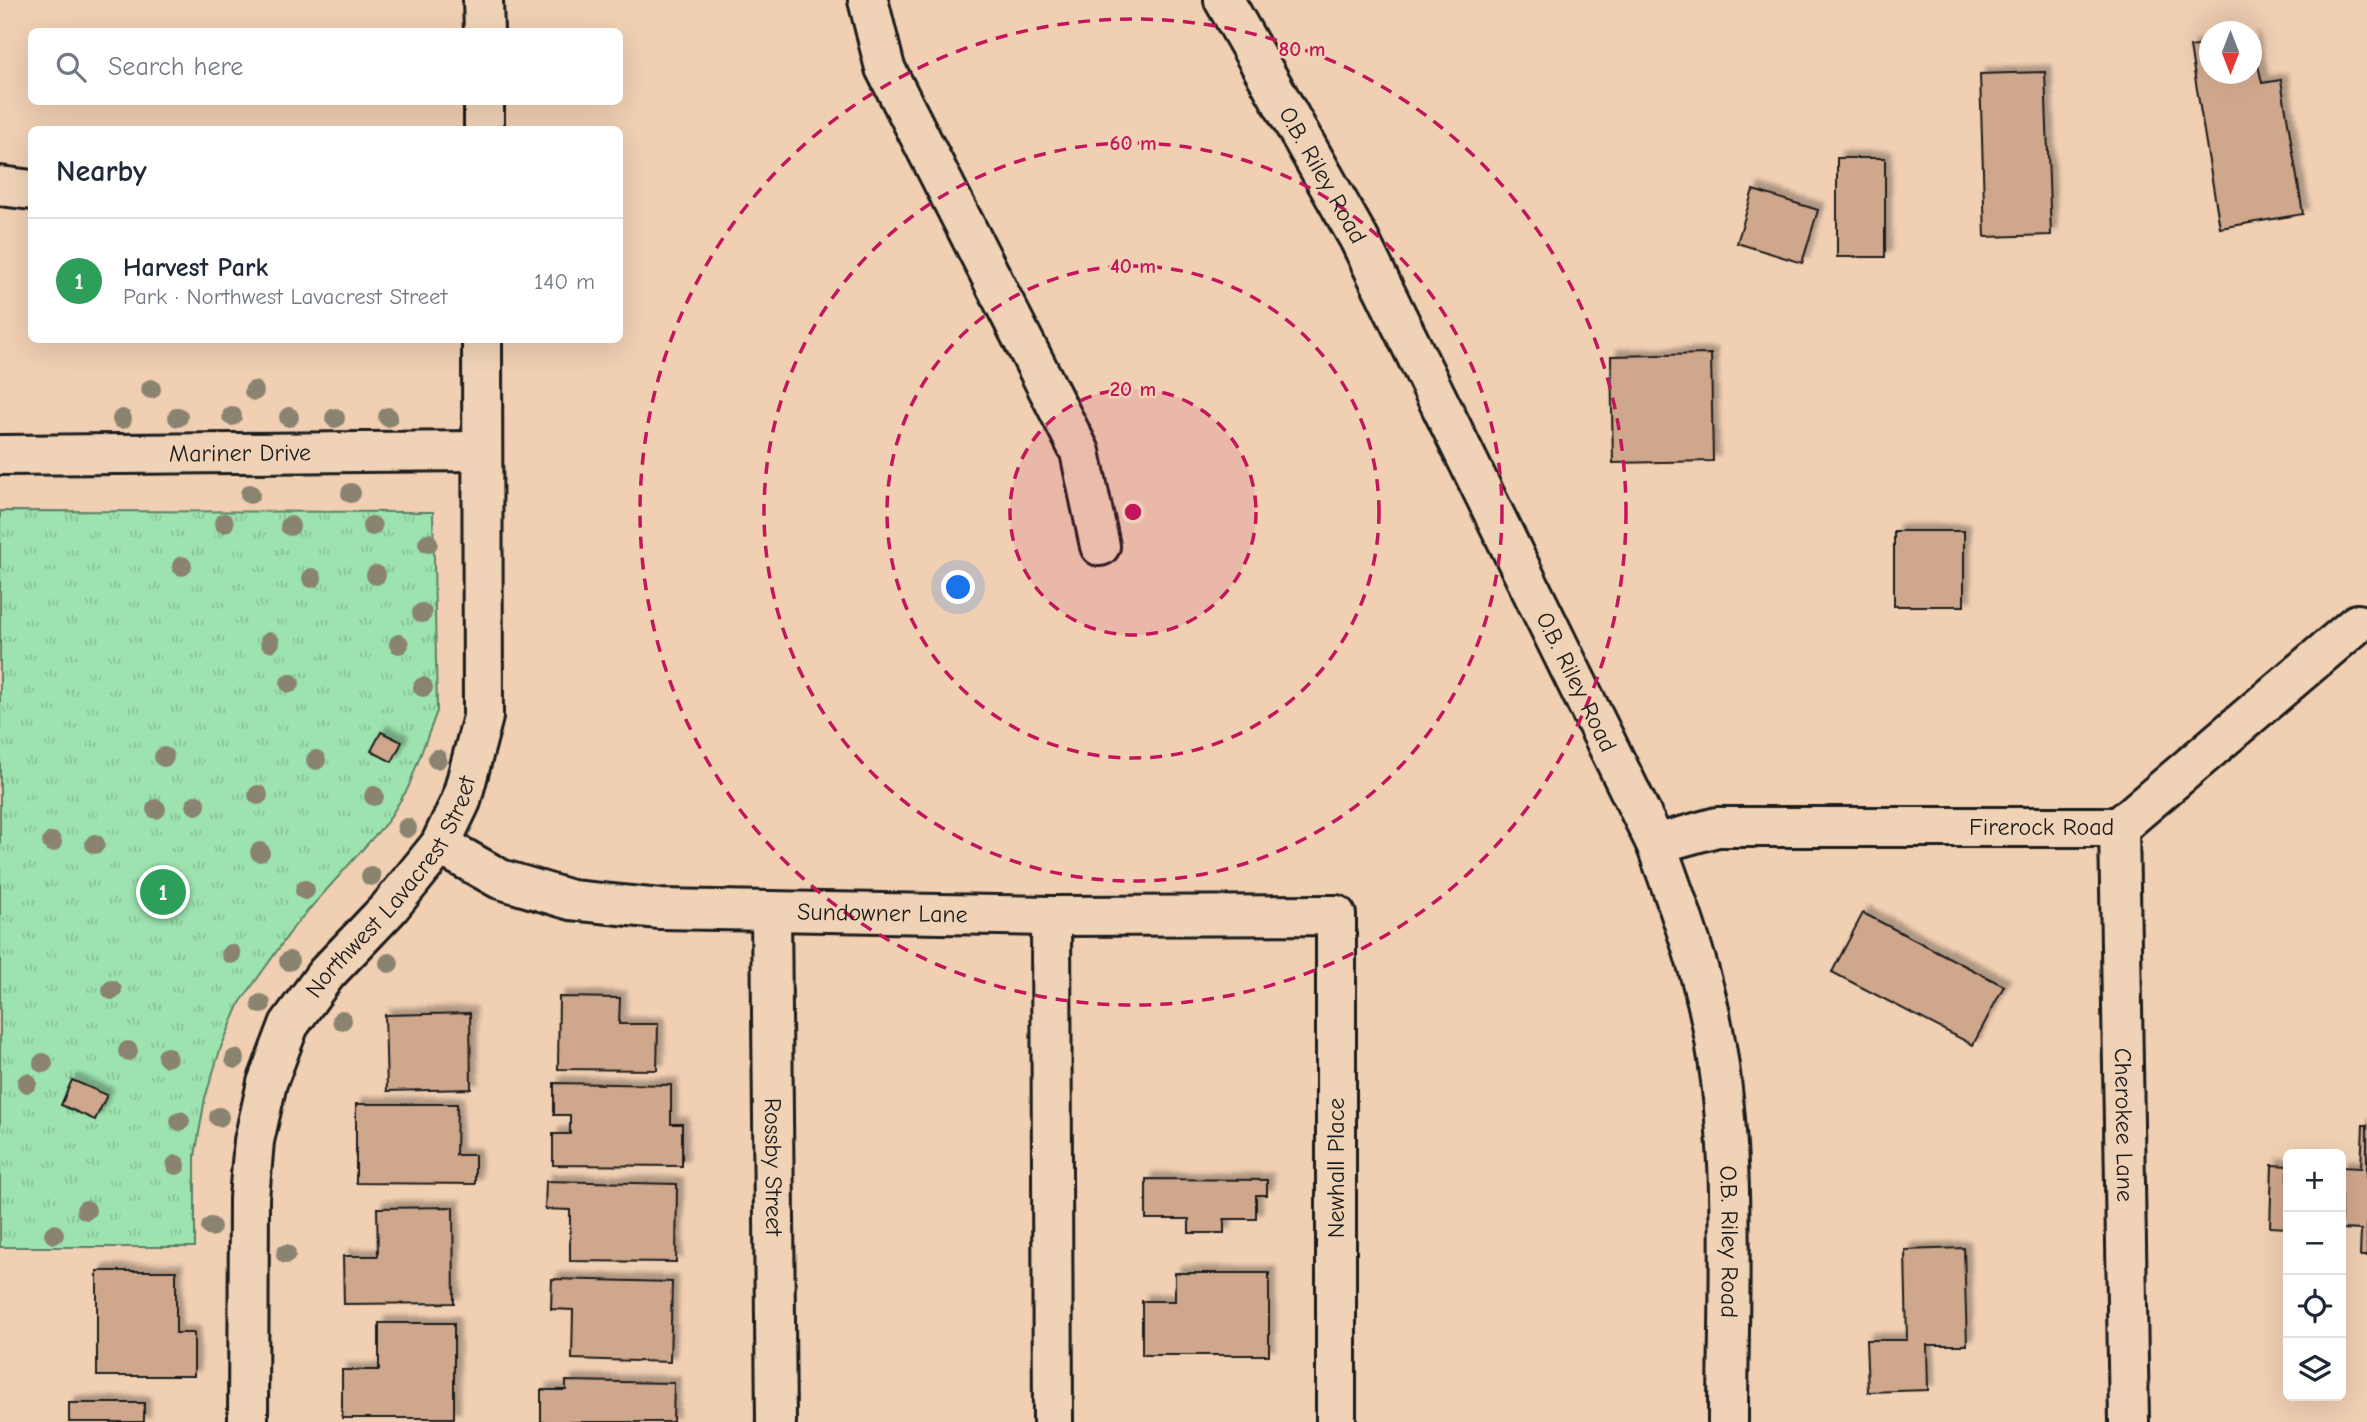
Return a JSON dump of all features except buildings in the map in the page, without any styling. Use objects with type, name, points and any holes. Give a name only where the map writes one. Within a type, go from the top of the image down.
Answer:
[{"type":"street","points":[[483,0],[484,28]]},
{"type":"street","points":[[868,0],[885,68],[1080,452],[1100,546]]},
{"type":"street","name":"O.B. Riley Road","points":[[1224,0],[1359,239],[1656,844],[1685,924],[1707,1002],[1720,1078],[1727,1165],[1728,1422]]},
{"type":"street","points":[[484,105],[484,126]]},
{"type":"street","points":[[0,186],[28,190]]},
{"type":"street","name":"Northwest Lavacrest Street","points":[[248,1422],[249,1198],[254,1141],[267,1083],[289,1025],[326,974],[389,908],[440,845],[461,801],[483,717],[480,451],[482,343]]},
{"type":"street","name":"Mariner Drive","points":[[0,456],[480,451]]},
{"type":"street","name":"Firerock Road","points":[[1656,844],[1717,827],[2119,827],[2357,624]]},
{"type":"street","name":"Cherokee Lane","points":[[2119,827],[2129,1422]]},
{"type":"street","name":"Sundowner Lane","points":[[440,845],[500,879],[571,900],[660,909],[1051,915],[1336,915]]},
{"type":"street","name":"Rossby Street","points":[[771,911],[776,1422]]},
{"type":"street","points":[[1051,915],[1052,1422]]},
{"type":"street","name":"Newhall Place","points":[[1336,915],[1336,1422]]},
{"type":"green space","points":[[0,511],[433,512],[437,711],[408,788],[387,822],[296,924],[240,1003],[221,1047],[205,1098],[195,1156],[195,1247],[0,1247]]},
{"type":"place","name":"Harvest Park","points":[[163,892]]}]
